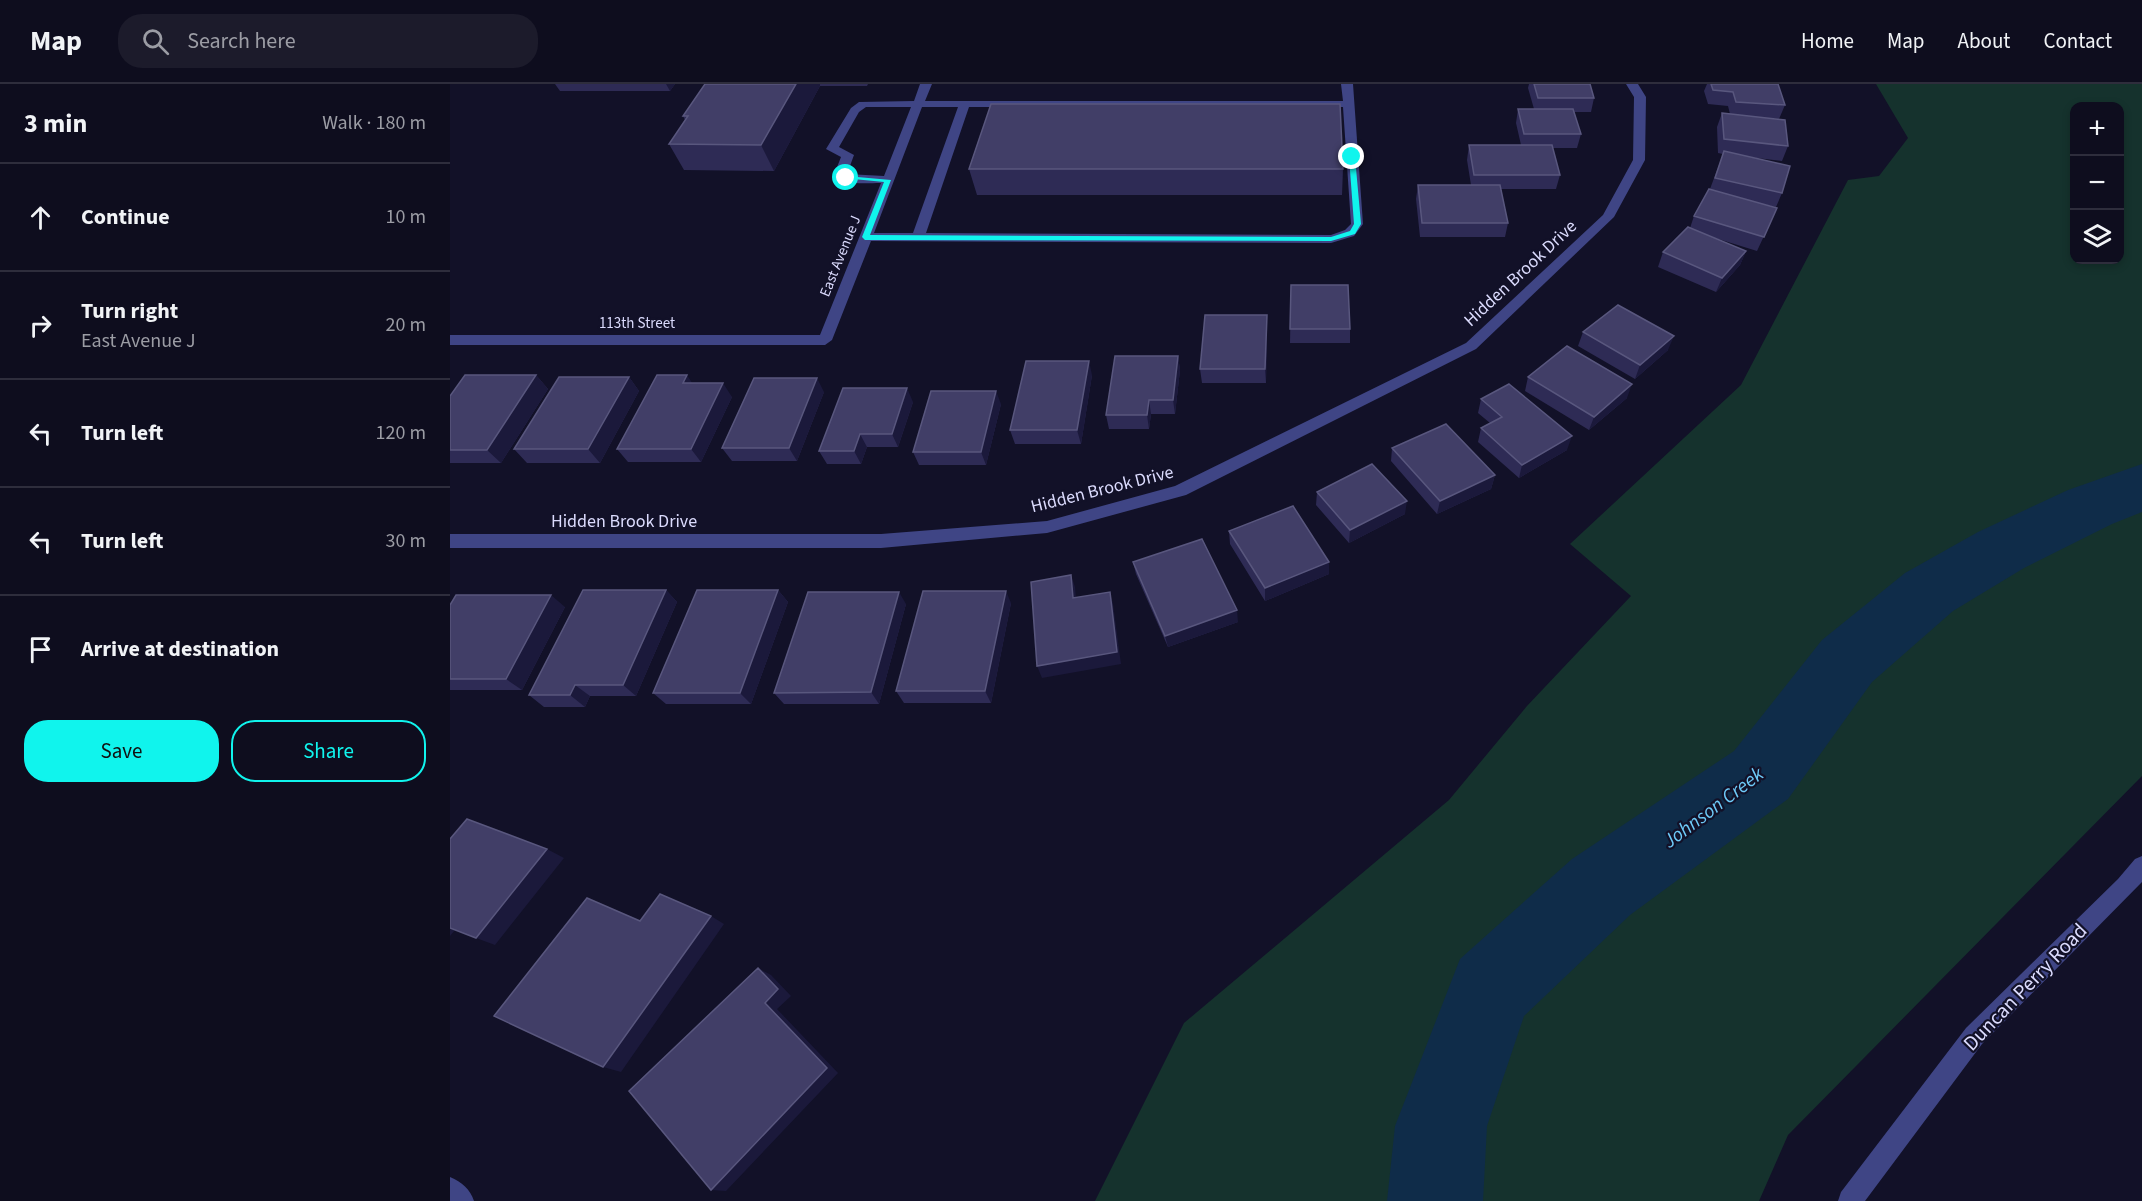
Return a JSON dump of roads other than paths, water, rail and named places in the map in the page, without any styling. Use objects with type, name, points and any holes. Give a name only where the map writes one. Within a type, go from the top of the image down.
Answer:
[{"type":"street","name":"East Avenue J","points":[[825,340],[927,84]]},
{"type":"street","points":[[865,237],[1338,237],[1352,232],[1357,224],[1347,84]]},
{"type":"street","name":"Hidden Brook Drive","points":[[450,540],[881,541],[1047,527],[1180,491],[1471,346],[1608,217],[1639,160],[1640,97],[1632,84]]},
{"type":"street","points":[[888,180],[846,178],[840,175],[848,155],[832,149],[855,110],[863,104],[1348,104]]},
{"type":"street","points":[[918,238],[965,104]]},
{"type":"street","name":"113th Street","points":[[450,340],[825,340]]},
{"type":"street","name":"Duncan Perry Road","points":[[1851,1201],[1974,1035],[2125,886],[2142,866]]},
{"type":"street","points":[[450,1189],[462,1201]]},
{"type":"waterway","name":"Johnson Creek","points":[[1435,1201],[1441,1126],[1490,989],[1601,887],[1761,775],[1847,661],[1929,592],[2001,550],[2090,507],[2142,487]]}]
